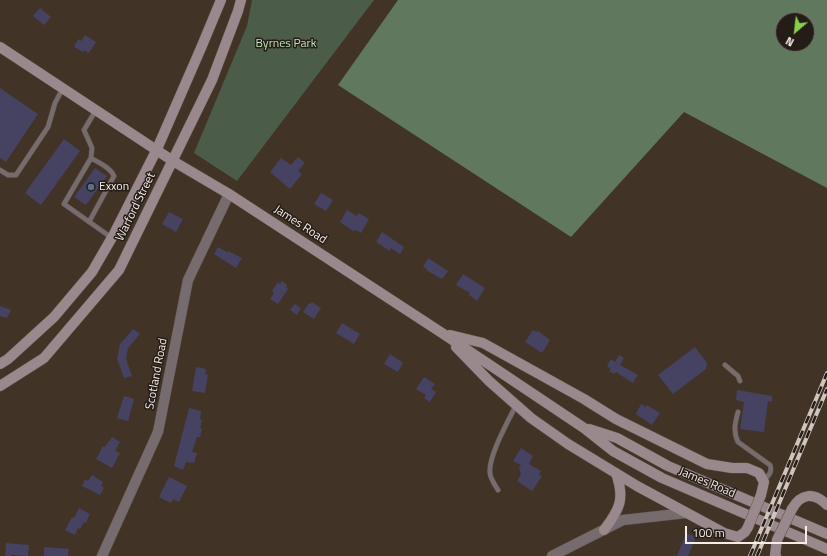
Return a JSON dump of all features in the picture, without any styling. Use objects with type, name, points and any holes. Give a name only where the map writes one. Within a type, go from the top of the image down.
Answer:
[{"type":"main road","name":"Warford Street","points":[[0,364],[8,359],[54,317],[92,272],[112,238],[157,149],[221,0]]},
{"type":"main road","name":"Warford Street","points":[[0,386],[44,358],[119,270],[212,80],[241,0]]},
{"type":"main road","name":"James Road","points":[[0,47],[157,149],[173,161],[229,194],[442,333],[584,428],[613,451],[662,478],[827,549]]},
{"type":"main road","points":[[442,333],[483,342],[584,399],[616,419],[707,464],[732,468],[747,468],[759,473],[763,481],[761,495],[746,532],[738,537],[724,533],[686,513],[568,444],[531,418],[488,381],[442,333]]},
{"type":"main road","name":"James Road","points":[[584,428],[617,438],[668,466],[827,534]]},
{"type":"main road","points":[[604,530],[615,516],[620,503],[621,488],[616,473]]},
{"type":"main road","points":[[776,556],[777,540],[798,500],[810,496],[817,497],[827,505]]},
{"type":"street","name":"Scotland Road","points":[[102,556],[158,432],[188,280],[229,194]]},
{"type":"street","points":[[552,556],[623,520],[686,513]]},
{"type":"lane","points":[[0,170],[8,175],[16,175],[48,127],[55,103],[63,88]]},
{"type":"lane","points":[[96,110],[84,130],[92,148],[91,158],[64,204],[112,238]]},
{"type":"lane","points":[[89,222],[114,176],[112,171],[91,158]]},
{"type":"lane","points":[[725,365],[738,376],[740,381]]},
{"type":"lane","points":[[498,490],[490,473],[492,458],[516,405]]},
{"type":"lane","points":[[738,412],[734,427],[738,442],[772,468],[770,475],[763,481]]},
{"type":"green space","name":"Byrnes Park","points":[[252,0],[374,0],[237,181],[194,153],[247,26]]},
{"type":"green space","points":[[398,0],[827,0],[827,188],[684,112],[571,237],[338,85]]},
{"type":"building","points":[[40,8],[51,17],[44,25],[33,16]]},
{"type":"building","points":[[85,35],[96,42],[89,53],[84,50],[83,52],[74,47],[78,39],[81,41]]},
{"type":"building","points":[[0,88],[38,114],[6,162],[0,158]]},
{"type":"building","points":[[64,139],[80,151],[41,205],[25,193]]},
{"type":"building","points":[[298,157],[305,163],[298,171],[302,174],[290,189],[270,172],[281,158],[291,165]]},
{"type":"building","name":"Exxon","points":[[95,168],[107,176],[86,205],[74,197]]},
{"type":"building","points":[[321,193],[333,200],[326,211],[314,204]]},
{"type":"building","points":[[347,210],[357,216],[359,213],[369,219],[361,233],[356,230],[353,231],[340,222]]},
{"type":"building","points":[[169,212],[183,219],[176,232],[162,224]]},
{"type":"building","points":[[382,232],[404,247],[400,254],[391,248],[390,251],[376,242]]},
{"type":"building","points":[[218,247],[242,258],[236,268],[214,254]]},
{"type":"building","points":[[428,258],[448,271],[442,279],[423,267]]},
{"type":"building","points":[[463,274],[485,288],[477,301],[469,295],[470,293],[456,285]]},
{"type":"building","points":[[282,281],[287,285],[286,287],[288,289],[278,304],[270,299],[274,293],[272,291],[278,282],[280,284]]},
{"type":"building","points":[[312,302],[321,308],[314,319],[303,312],[309,303],[310,304]]},
{"type":"building","points":[[295,304],[301,308],[297,315],[290,310]]},
{"type":"building","points":[[0,306],[11,310],[7,318],[0,316]]},
{"type":"building","points":[[342,323],[360,334],[354,344],[336,333]]},
{"type":"building","points":[[133,329],[140,334],[128,348],[126,359],[132,376],[124,378],[117,359],[120,344]]},
{"type":"building","points":[[533,330],[538,331],[550,340],[542,353],[525,342]]},
{"type":"building","points":[[695,347],[707,363],[706,369],[673,394],[658,375]]},
{"type":"building","points":[[390,354],[403,363],[398,372],[384,364]]},
{"type":"building","points":[[619,355],[624,358],[620,365],[638,375],[633,383],[616,372],[614,374],[609,371],[611,369],[607,366],[611,359],[615,362]]},
{"type":"building","points":[[196,367],[206,369],[205,374],[208,375],[205,393],[192,391]]},
{"type":"building","points":[[424,377],[435,384],[431,389],[436,392],[430,402],[424,398],[426,395],[416,389]]},
{"type":"building","points":[[737,390],[772,396],[772,402],[768,401],[764,432],[740,429],[744,402],[736,400]]},
{"type":"building","points":[[124,396],[134,399],[128,421],[117,418]]},
{"type":"building","points":[[641,404],[646,407],[647,405],[660,413],[652,425],[636,414]]},
{"type":"building","points":[[189,408],[201,411],[200,419],[202,420],[200,428],[202,429],[200,437],[197,437],[192,452],[197,453],[194,463],[186,462],[183,470],[174,466]]},
{"type":"building","points":[[112,437],[120,442],[115,451],[120,453],[112,468],[96,459],[103,446],[105,447]]},
{"type":"building","points":[[521,448],[533,456],[529,464],[541,471],[539,475],[542,476],[532,491],[517,481],[521,474],[519,468],[521,465],[513,461]]},
{"type":"building","points":[[92,475],[103,482],[101,486],[104,488],[100,495],[82,486],[85,479],[88,481]]},
{"type":"building","points":[[169,477],[187,486],[179,502],[173,499],[171,503],[159,497]]},
{"type":"building","points":[[79,508],[90,514],[86,523],[84,522],[80,529],[78,528],[75,535],[65,530]]},
{"type":"building","points":[[686,533],[696,537],[688,556],[677,556]]},
{"type":"building","points":[[6,543],[29,545],[28,556],[5,556]]},
{"type":"building","points":[[44,547],[69,549],[68,556],[44,556]]},
{"type":"railway","points":[[750,556],[827,373]]},
{"type":"railway","points":[[757,556],[827,389]]},
{"type":"place","name":"Exxon","points":[[91,187]]}]
